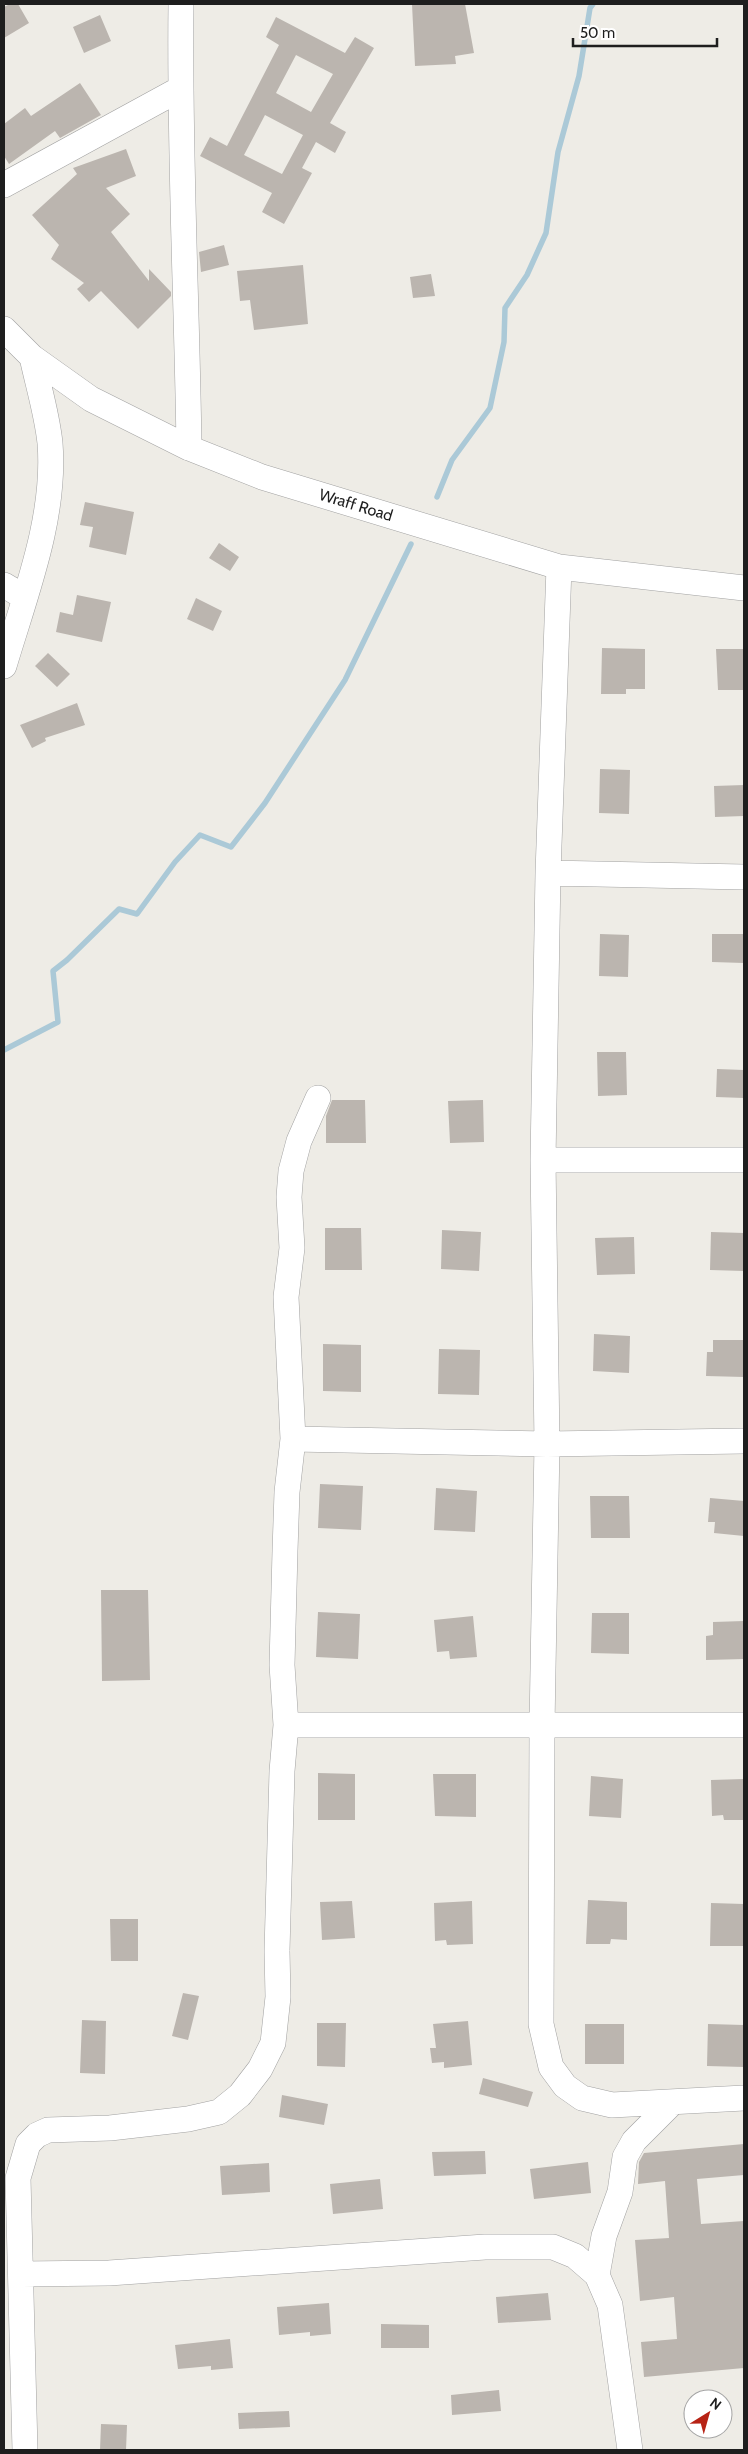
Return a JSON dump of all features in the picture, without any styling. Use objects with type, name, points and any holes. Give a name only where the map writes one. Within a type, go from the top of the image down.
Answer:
[{"type":"street","points":[[181,4],[180,89],[186,246],[189,448]]},
{"type":"street","points":[[4,185],[180,89]]},
{"type":"street","name":"Wraff Road","points":[[4,329],[32,357],[91,399],[189,448],[262,477],[559,567],[744,588]]},
{"type":"street","points":[[4,666],[14,591],[38,551],[48,495],[50,443],[32,357]]},
{"type":"street","points":[[559,567],[548,873],[543,1160],[546,1444],[542,1726],[541,2024],[551,2068],[565,2086],[582,2098],[612,2105],[744,2098]]},
{"type":"street","points":[[548,873],[744,877]]},
{"type":"street","points":[[25,2450],[22,2274],[18,2178],[28,2144],[37,2135],[48,2130],[110,2128],[188,2119],[219,2112],[240,2095],[260,2069],[273,2043],[278,1996],[277,1951],[282,1771],[286,1726],[282,1665],[287,1492],[293,1439],[286,1297],[292,1248],[289,1198],[292,1171],[299,1141],[318,1098]]},
{"type":"street","points":[[543,1160],[744,1160]]},
{"type":"street","points":[[293,1439],[546,1444],[744,1442]]},
{"type":"street","points":[[286,1726],[744,1725]]},
{"type":"street","points":[[597,2275],[604,2236],[620,2192],[625,2157],[634,2141],[673,2102]]},
{"type":"street","points":[[568,2253],[604,2236]]},
{"type":"street","points":[[22,2274],[109,2273],[485,2247],[554,2247],[568,2253],[597,2275],[610,2305],[630,2450]]},
{"type":"building","points":[[10,4],[18,4],[29,23],[4,38],[4,7]]},
{"type":"building","points":[[412,4],[465,4],[474,53],[455,56],[456,64],[415,66]]},
{"type":"building","points":[[100,15],[111,41],[84,53],[73,27]]},
{"type":"building","points":[[276,17],[345,53],[355,37],[374,48],[330,123],[346,132],[335,153],[316,142],[302,168],[312,173],[284,224],[262,212],[272,193],[200,156],[210,137],[227,146],[279,45],[266,37]],"holes":[[[296,55],[333,74],[311,112],[276,93]],[[265,115],[303,135],[282,174],[244,155]]]},
{"type":"building","points":[[80,83],[101,115],[60,138],[55,131],[9,164],[4,156],[4,124],[25,108],[31,116]]},
{"type":"building","points":[[126,149],[136,176],[106,188],[130,214],[111,232],[149,281],[149,269],[171,292],[171,296],[138,329],[101,291],[89,302],[77,289],[84,283],[51,259],[59,245],[32,215],[77,174],[73,168]]},
{"type":"building","points":[[224,245],[229,265],[201,272],[199,252]]},
{"type":"building","points":[[303,265],[308,324],[254,330],[250,300],[240,301],[237,271]]},
{"type":"building","points":[[431,274],[435,296],[413,298],[410,277]]},
{"type":"building","points":[[85,502],[134,512],[126,555],[89,547],[93,527],[80,525]]},
{"type":"building","points":[[219,543],[239,557],[230,571],[209,558]]},
{"type":"building","points":[[77,595],[111,602],[102,642],[56,632],[60,612],[73,615]]},
{"type":"building","points":[[196,598],[222,611],[213,631],[187,619]]},
{"type":"building","points":[[602,648],[645,649],[645,689],[626,689],[626,694],[601,694]]},
{"type":"building","points":[[716,649],[744,649],[744,690],[718,690]]},
{"type":"building","points":[[48,653],[70,674],[57,687],[35,666]]},
{"type":"building","points":[[77,703],[85,725],[45,738],[46,741],[32,748],[20,725]]},
{"type":"building","points":[[600,769],[630,770],[629,814],[599,813]]},
{"type":"building","points":[[744,785],[744,816],[715,817],[714,786]]},
{"type":"building","points":[[600,934],[629,935],[628,977],[599,976]]},
{"type":"building","points":[[712,934],[744,934],[744,963],[712,962]]},
{"type":"building","points":[[597,1052],[626,1052],[627,1095],[598,1096]]},
{"type":"building","points":[[717,1069],[744,1070],[744,1098],[716,1097]]},
{"type":"building","points":[[332,1100],[365,1100],[366,1143],[326,1143],[326,1116]]},
{"type":"building","points":[[483,1100],[484,1142],[450,1143],[448,1101]]},
{"type":"building","points":[[325,1228],[361,1228],[362,1270],[325,1270]]},
{"type":"building","points":[[442,1230],[481,1232],[479,1271],[441,1269]]},
{"type":"building","points":[[711,1232],[744,1233],[744,1271],[710,1270]]},
{"type":"building","points":[[634,1237],[635,1274],[597,1275],[595,1238]]},
{"type":"building","points":[[594,1334],[630,1336],[629,1373],[593,1371]]},
{"type":"building","points":[[713,1340],[744,1340],[744,1377],[706,1376],[707,1352],[713,1352]]},
{"type":"building","points":[[323,1344],[361,1345],[361,1392],[323,1391]]},
{"type":"building","points":[[439,1349],[480,1350],[479,1395],[438,1394]]},
{"type":"building","points":[[320,1484],[363,1486],[361,1530],[318,1528]]},
{"type":"building","points":[[436,1488],[477,1491],[475,1532],[434,1530]]},
{"type":"building","points":[[590,1496],[629,1496],[630,1538],[591,1538]]},
{"type":"building","points":[[710,1498],[744,1501],[744,1536],[714,1533],[715,1522],[708,1522]]},
{"type":"building","points":[[101,1590],[148,1590],[150,1680],[102,1681]]},
{"type":"building","points":[[318,1612],[360,1614],[358,1659],[316,1657]]},
{"type":"building","points":[[592,1613],[629,1613],[629,1654],[591,1653]]},
{"type":"building","points":[[473,1616],[477,1657],[450,1659],[449,1651],[437,1652],[434,1620]]},
{"type":"building","points":[[744,1621],[744,1659],[706,1660],[706,1636],[713,1635],[713,1622]]},
{"type":"building","points":[[318,1773],[355,1774],[355,1820],[318,1820]]},
{"type":"building","points":[[433,1774],[476,1774],[476,1817],[435,1816]]},
{"type":"building","points":[[591,1776],[623,1779],[621,1818],[589,1816]]},
{"type":"building","points":[[744,1779],[744,1820],[724,1820],[723,1815],[712,1816],[711,1780]]},
{"type":"building","points":[[588,1900],[627,1902],[627,1940],[611,1939],[610,1944],[586,1944]]},
{"type":"building","points":[[352,1901],[355,1938],[322,1940],[320,1902]]},
{"type":"building","points":[[472,1901],[473,1944],[447,1945],[446,1940],[435,1941],[434,1903]]},
{"type":"building","points":[[711,1903],[744,1904],[744,1946],[710,1946]]},
{"type":"building","points":[[110,1919],[138,1919],[138,1961],[111,1961]]},
{"type":"building","points":[[183,1993],[199,1996],[188,2040],[172,2036]]},
{"type":"building","points":[[82,2020],[106,2021],[105,2074],[80,2073]]},
{"type":"building","points":[[468,2021],[472,2065],[444,2068],[444,2062],[432,2063],[430,2048],[436,2048],[433,2024]]},
{"type":"building","points":[[317,2023],[346,2023],[345,2067],[317,2066]]},
{"type":"building","points":[[585,2024],[624,2024],[624,2064],[585,2064]]},
{"type":"building","points":[[708,2024],[744,2025],[744,2067],[707,2066]]},
{"type":"building","points":[[483,2078],[533,2092],[528,2107],[479,2094]]},
{"type":"building","points":[[282,2095],[328,2104],[324,2125],[279,2117]]},
{"type":"building","points":[[744,2144],[744,2175],[697,2179],[701,2224],[744,2221],[744,2368],[644,2377],[641,2342],[677,2339],[674,2297],[640,2301],[635,2240],[669,2238],[665,2181],[638,2184],[639,2162],[644,2153]]},
{"type":"building","points":[[485,2151],[486,2174],[434,2176],[432,2152]]},
{"type":"building","points":[[588,2162],[591,2193],[534,2199],[530,2169]]},
{"type":"building","points":[[269,2163],[270,2192],[222,2195],[220,2166]]},
{"type":"building","points":[[380,2179],[383,2209],[333,2214],[330,2184]]},
{"type":"building","points":[[548,2293],[551,2320],[498,2323],[496,2297]]},
{"type":"building","points":[[329,2303],[331,2334],[310,2336],[310,2332],[279,2335],[277,2307]]},
{"type":"building","points":[[381,2324],[429,2325],[429,2348],[381,2348]]},
{"type":"building","points":[[230,2339],[233,2368],[211,2370],[211,2366],[178,2369],[175,2345]]},
{"type":"building","points":[[499,2390],[501,2411],[452,2415],[451,2395]]},
{"type":"building","points":[[289,2411],[290,2427],[239,2429],[238,2413]]},
{"type":"building","points":[[101,2424],[127,2425],[126,2450],[100,2450]]},
{"type":"waterway","points":[[437,497],[452,460],[490,408],[504,342],[505,308],[527,275],[546,233],[558,152],[579,76],[590,8],[593,4]]},
{"type":"waterway","points":[[4,1050],[58,1022],[53,971],[67,960],[119,909],[137,914],[175,862],[200,835],[231,847],[265,803],[345,680],[411,544]]}]
